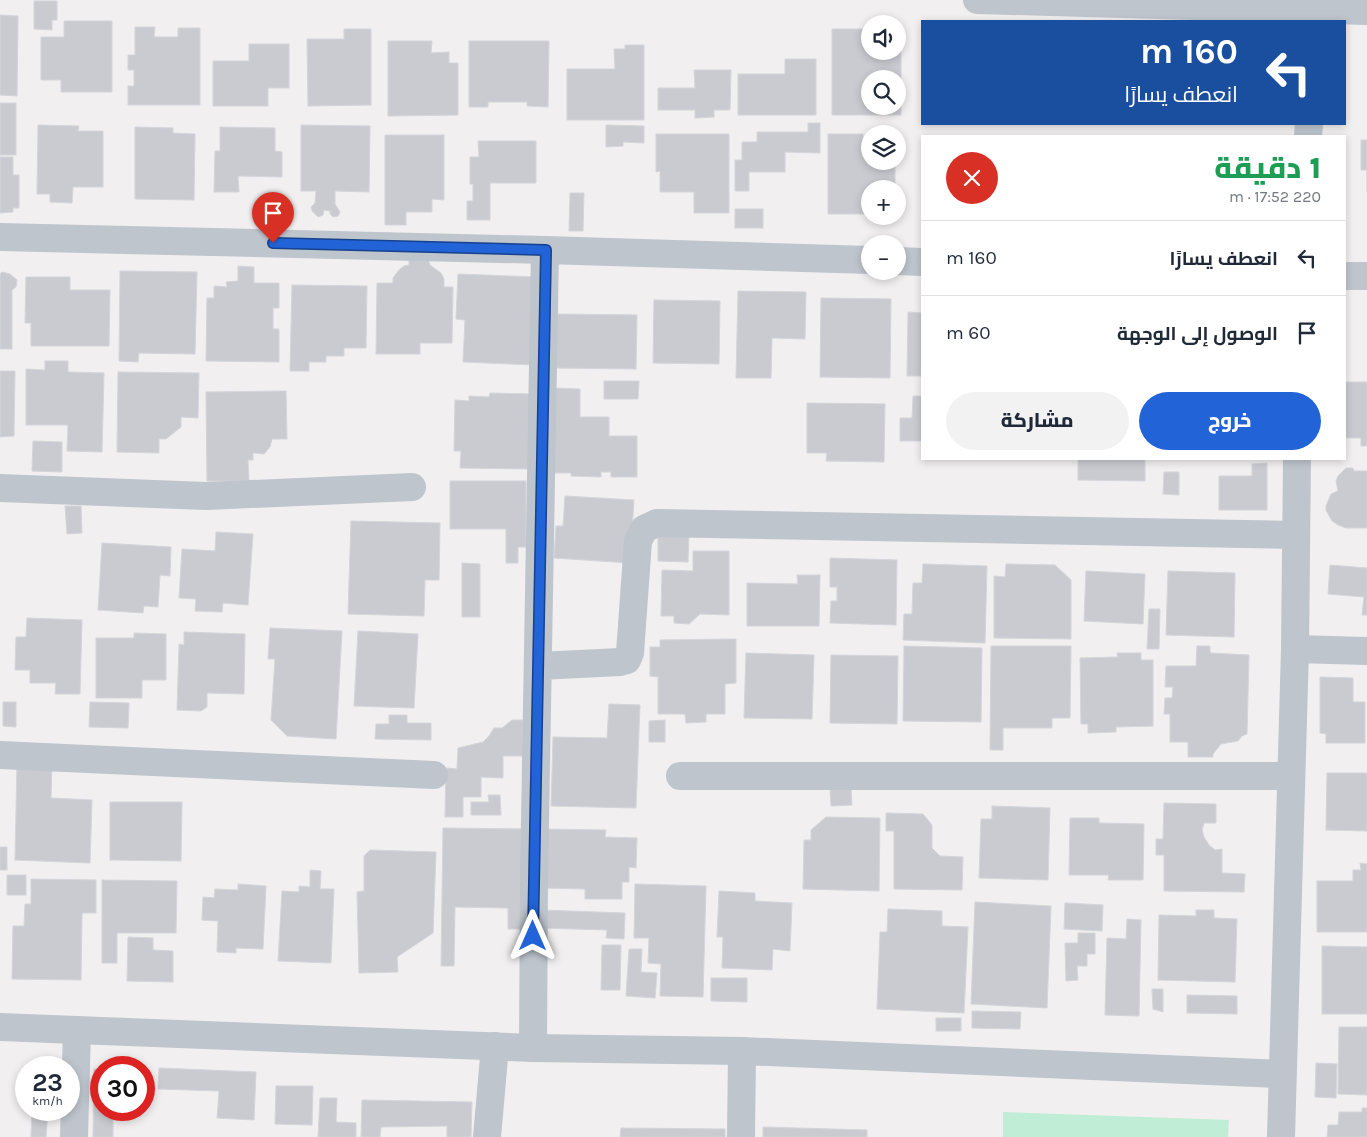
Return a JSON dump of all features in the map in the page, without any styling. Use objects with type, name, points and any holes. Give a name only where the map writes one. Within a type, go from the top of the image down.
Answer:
[{"type":"street","points":[[977,0],[1367,11]]},
{"type":"street","points":[[0,237],[861,260]]},
{"type":"street","points":[[532,1048],[546,250]]},
{"type":"street","points":[[906,261],[921,262]]},
{"type":"street","points":[[1346,276],[1367,276]]},
{"type":"street","points":[[1281,1137],[1281,1074],[1295,649],[1297,460]]},
{"type":"street","points":[[0,488],[206,496],[412,487]]},
{"type":"street","points":[[539,666],[620,662],[627,660],[630,653],[638,541],[644,529],[656,523],[1295,535]]},
{"type":"street","points":[[1295,649],[1367,650]]},
{"type":"street","points":[[0,755],[434,775]]},
{"type":"street","points":[[680,776],[1291,776]]},
{"type":"street","points":[[0,1027],[532,1048],[742,1051],[1281,1074]]},
{"type":"street","points":[[74,1137],[77,1030]]},
{"type":"street","points":[[487,1137],[495,1046]]},
{"type":"street","points":[[742,1051],[742,1137]]},
{"type":"green space","points":[[1003,1112],[1229,1120],[1228,1137],[1003,1137]]},
{"type":"building","points":[[34,1],[57,1],[57,20],[52,20],[52,30],[34,29]]},
{"type":"building","points":[[0,15],[18,16],[17,96],[0,95]]},
{"type":"building","points":[[64,21],[112,21],[112,92],[61,92],[61,80],[41,80],[41,37],[64,37]]},
{"type":"building","points":[[135,27],[155,27],[154,37],[178,37],[178,28],[200,28],[200,105],[128,105],[128,86],[134,86],[134,70],[128,70],[128,55],[135,55]]},
{"type":"building","points":[[344,29],[371,29],[371,105],[308,106],[307,39],[344,39]]},
{"type":"building","points":[[832,29],[861,29],[861,60],[901,60],[901,70],[861,70],[861,115],[832,115]]},
{"type":"building","points":[[388,41],[432,41],[431,53],[449,52],[449,63],[458,63],[458,115],[388,116]]},
{"type":"building","points":[[469,41],[549,41],[548,107],[527,106],[527,102],[488,102],[488,107],[469,107]]},
{"type":"building","points":[[249,44],[289,44],[289,88],[268,88],[268,106],[213,106],[213,61],[249,61]]},
{"type":"building","points":[[625,45],[644,45],[644,120],[567,120],[567,69],[615,69],[614,49],[625,49]]},
{"type":"building","points":[[785,59],[816,59],[816,115],[738,115],[738,74],[785,74]]},
{"type":"building","points":[[694,70],[731,70],[730,110],[714,110],[714,117],[695,118],[695,110],[658,110],[658,88],[695,88]]},
{"type":"building","points":[[0,103],[16,103],[16,155],[0,155]]},
{"type":"building","points":[[808,123],[820,123],[820,153],[785,152],[785,172],[749,172],[749,191],[735,191],[735,160],[742,160],[742,142],[757,142],[757,132],[808,132]]},
{"type":"building","points":[[38,125],[79,126],[78,131],[103,131],[103,187],[73,187],[72,203],[50,202],[50,194],[37,194]]},
{"type":"building","points":[[301,125],[370,126],[369,192],[335,191],[335,204],[340,212],[338,216],[333,217],[330,211],[324,210],[323,215],[318,217],[311,207],[315,203],[316,191],[301,191]]},
{"type":"building","points":[[606,125],[644,126],[644,143],[623,142],[623,146],[606,147]]},
{"type":"building","points":[[135,127],[173,128],[173,133],[195,134],[194,200],[135,199]]},
{"type":"building","points":[[220,127],[275,128],[275,151],[282,152],[282,177],[238,176],[239,192],[214,192],[215,151],[220,151]]},
{"type":"building","points":[[656,134],[729,134],[729,213],[694,213],[694,192],[660,192],[660,171],[656,172]]},
{"type":"building","points":[[828,134],[861,134],[861,170],[895,170],[895,180],[861,180],[861,214],[828,214]]},
{"type":"building","points":[[385,135],[444,135],[444,200],[432,199],[432,212],[406,212],[406,225],[385,225]]},
{"type":"building","points":[[1361,140],[1367,140],[1367,170],[1361,170]]},
{"type":"building","points":[[478,141],[536,141],[536,183],[490,183],[490,220],[467,220],[467,201],[473,201],[473,184],[470,184],[470,157],[479,157]]},
{"type":"building","points":[[0,157],[13,157],[13,175],[19,175],[19,208],[13,208],[13,212],[0,213]]},
{"type":"building","points":[[570,193],[584,193],[583,231],[569,231]]},
{"type":"building","points":[[735,209],[763,209],[763,228],[735,228]]},
{"type":"building","points":[[409,259],[428,259],[430,265],[441,273],[444,279],[444,287],[453,287],[452,343],[420,343],[420,354],[376,354],[377,283],[393,283],[393,278],[399,270],[409,265]]},
{"type":"building","points":[[238,266],[254,267],[254,283],[279,283],[279,308],[273,308],[273,329],[279,329],[279,362],[206,361],[207,298],[214,298],[214,286],[227,287],[226,282],[238,281]]},
{"type":"building","points":[[120,271],[197,272],[195,354],[139,353],[138,362],[119,361]]},
{"type":"building","points":[[2,272],[10,274],[17,280],[16,287],[12,290],[12,349],[0,349],[0,274]]},
{"type":"building","points":[[458,274],[537,277],[534,365],[463,362],[465,320],[456,319]]},
{"type":"building","points":[[26,277],[70,277],[70,290],[110,290],[109,346],[31,346],[31,323],[25,323]]},
{"type":"building","points":[[292,285],[367,286],[366,348],[344,348],[344,356],[326,356],[326,362],[309,362],[309,371],[290,371]]},
{"type":"building","points":[[738,291],[806,292],[805,339],[772,338],[771,378],[736,378]]},
{"type":"building","points":[[821,298],[891,299],[890,378],[820,377]]},
{"type":"building","points":[[654,300],[720,301],[719,364],[653,363]]},
{"type":"building","points":[[908,312],[921,313],[921,376],[907,376]]},
{"type":"building","points":[[557,314],[637,315],[636,369],[556,368]]},
{"type":"building","points":[[45,361],[68,361],[68,372],[104,373],[102,452],[67,451],[68,425],[26,425],[26,369],[45,370]]},
{"type":"building","points":[[0,371],[15,371],[14,436],[0,437]]},
{"type":"building","points":[[118,372],[199,373],[198,418],[181,417],[181,427],[166,439],[159,439],[159,453],[117,452]]},
{"type":"building","points":[[604,381],[639,381],[638,399],[604,399]]},
{"type":"building","points":[[1346,382],[1367,382],[1367,446],[1361,446],[1361,438],[1346,438]]},
{"type":"building","points":[[555,388],[580,389],[580,417],[609,417],[609,436],[637,436],[637,477],[611,477],[611,472],[601,472],[601,477],[571,476],[571,473],[554,473]]},
{"type":"building","points":[[286,391],[287,439],[272,439],[270,447],[264,454],[253,453],[253,460],[248,460],[249,481],[207,481],[206,392]]},
{"type":"building","points":[[490,393],[531,394],[529,469],[460,468],[461,451],[454,451],[455,400],[469,401],[469,396],[489,397]]},
{"type":"building","points":[[913,396],[921,396],[921,441],[900,441],[900,418],[912,418]]},
{"type":"building","points":[[807,403],[885,404],[884,462],[826,461],[827,453],[807,453]]},
{"type":"building","points":[[33,441],[62,442],[62,472],[32,471]]},
{"type":"building","points":[[1078,460],[1145,460],[1145,481],[1078,480]]},
{"type":"building","points":[[1267,463],[1267,510],[1219,510],[1219,476],[1252,476],[1252,464]]},
{"type":"building","points":[[1346,468],[1353,468],[1354,471],[1367,471],[1367,528],[1346,528],[1338,525],[1332,521],[1326,510],[1331,494],[1338,491],[1336,481],[1338,476]]},
{"type":"building","points":[[1164,472],[1179,472],[1179,495],[1163,494]]},
{"type":"building","points":[[450,481],[526,481],[526,547],[518,547],[518,563],[506,563],[506,529],[450,529]]},
{"type":"building","points":[[565,496],[634,500],[630,563],[554,558],[556,526],[563,526]]},
{"type":"building","points":[[65,506],[81,506],[82,533],[67,534]]},
{"type":"building","points":[[351,521],[440,523],[439,580],[425,580],[424,616],[348,614]]},
{"type":"building","points":[[216,532],[253,534],[248,605],[223,603],[222,612],[195,611],[196,599],[179,598],[182,549],[215,551]]},
{"type":"building","points":[[658,532],[689,533],[688,562],[658,561]]},
{"type":"building","points":[[102,543],[171,547],[170,576],[160,575],[158,607],[144,606],[143,613],[98,610]]},
{"type":"building","points":[[693,551],[729,551],[729,615],[700,614],[689,624],[674,623],[674,616],[661,616],[662,570],[693,571]]},
{"type":"building","points":[[830,558],[897,560],[896,625],[830,623],[831,601],[837,601],[837,587],[830,587]]},
{"type":"building","points":[[462,563],[480,564],[480,617],[462,617]]},
{"type":"building","points":[[923,564],[987,566],[985,643],[903,640],[904,614],[912,614],[913,583],[922,583]]},
{"type":"building","points":[[1006,564],[1055,565],[1071,580],[1071,639],[994,638],[994,576],[1005,577]]},
{"type":"building","points":[[1330,565],[1367,568],[1367,615],[1362,615],[1364,597],[1328,594]]},
{"type":"building","points":[[1086,571],[1145,574],[1143,624],[1084,621]]},
{"type":"building","points":[[1168,571],[1235,573],[1234,637],[1166,635]]},
{"type":"building","points":[[797,575],[820,575],[819,626],[747,626],[747,583],[798,584]]},
{"type":"building","points":[[1149,609],[1160,609],[1159,649],[1147,649]]},
{"type":"building","points":[[27,618],[82,620],[80,694],[55,694],[56,683],[30,683],[30,670],[15,670],[16,637],[26,637]]},
{"type":"building","points":[[270,628],[342,631],[336,739],[287,736],[271,720],[275,659],[268,659]]},
{"type":"building","points":[[358,631],[418,634],[414,708],[354,706]]},
{"type":"building","points":[[184,632],[245,634],[244,694],[207,693],[207,707],[201,711],[177,710],[179,644],[184,645]]},
{"type":"building","points":[[134,633],[166,634],[166,680],[142,680],[142,698],[96,698],[96,638],[134,638]]},
{"type":"building","points":[[736,639],[736,683],[725,684],[725,714],[706,714],[706,722],[686,723],[685,714],[658,714],[658,677],[650,676],[650,647],[660,647],[660,640]]},
{"type":"building","points":[[904,646],[982,648],[981,722],[903,721]]},
{"type":"building","points":[[991,646],[1071,646],[1070,718],[1052,718],[1052,728],[1003,728],[1003,750],[990,750]]},
{"type":"building","points":[[1197,646],[1210,646],[1210,653],[1249,655],[1247,734],[1238,741],[1221,744],[1213,754],[1213,757],[1188,757],[1188,742],[1170,742],[1170,714],[1164,714],[1165,698],[1172,698],[1173,687],[1165,687],[1166,666],[1196,666]]},
{"type":"building","points":[[746,653],[814,655],[812,719],[744,718]]},
{"type":"building","points":[[1117,653],[1141,653],[1141,660],[1153,660],[1153,726],[1116,727],[1116,732],[1088,733],[1088,724],[1081,724],[1080,658],[1118,657]]},
{"type":"building","points":[[831,655],[898,656],[897,724],[830,723]]},
{"type":"building","points":[[1320,677],[1353,678],[1353,702],[1365,702],[1365,743],[1326,743],[1326,734],[1320,733]]},
{"type":"building","points":[[3,702],[16,702],[16,727],[3,726]]},
{"type":"building","points":[[90,702],[129,703],[128,728],[89,727]]},
{"type":"building","points":[[609,704],[640,705],[636,808],[551,806],[553,737],[607,738]]},
{"type":"building","points":[[389,715],[407,715],[407,723],[431,723],[431,740],[375,739],[376,724],[389,724]]},
{"type":"building","points":[[512,720],[523,720],[523,756],[503,756],[503,778],[481,777],[481,797],[463,797],[463,817],[445,817],[446,768],[457,769],[458,748],[483,742],[494,728],[502,728]]},
{"type":"building","points":[[665,720],[665,742],[649,742],[649,721]]},
{"type":"building","points":[[17,761],[52,762],[51,798],[92,800],[90,863],[15,860]]},
{"type":"building","points":[[1327,773],[1367,773],[1367,831],[1326,830]]},
{"type":"building","points":[[851,789],[852,805],[831,806],[830,790]]},
{"type":"building","points":[[488,795],[500,795],[501,815],[471,815],[471,802],[489,802]]},
{"type":"building","points":[[110,802],[182,802],[181,861],[110,860]]},
{"type":"building","points":[[1164,803],[1216,804],[1216,823],[1204,823],[1202,830],[1204,837],[1215,850],[1222,849],[1222,873],[1245,874],[1244,892],[1164,891],[1164,855],[1156,855],[1156,839],[1163,839]]},
{"type":"building","points":[[992,806],[1050,808],[1048,880],[979,878],[981,819],[992,819]]},
{"type":"building","points":[[886,813],[923,814],[932,825],[932,848],[940,856],[963,857],[962,890],[894,889],[894,831],[886,831]]},
{"type":"building","points":[[826,817],[880,818],[879,891],[803,889],[804,840],[811,840],[811,830]]},
{"type":"building","points":[[1070,818],[1099,818],[1099,823],[1144,824],[1143,880],[1108,880],[1109,875],[1069,875]]},
{"type":"building","points":[[443,828],[527,829],[525,929],[508,929],[508,908],[455,907],[454,966],[441,966]]},
{"type":"building","points":[[545,829],[606,830],[605,837],[637,838],[636,868],[629,867],[629,882],[622,882],[622,899],[585,899],[585,889],[544,888]]},
{"type":"building","points":[[0,847],[7,847],[7,870],[0,870]]},
{"type":"building","points":[[370,850],[436,852],[433,933],[397,957],[398,972],[359,973],[357,892],[364,891],[364,856]]},
{"type":"building","points":[[1360,863],[1367,864],[1367,932],[1317,932],[1317,881],[1353,881],[1353,870],[1361,870]]},
{"type":"building","points":[[310,870],[321,871],[320,889],[334,889],[331,963],[278,961],[282,891],[299,892],[299,886],[310,887]]},
{"type":"building","points":[[7,875],[26,875],[26,895],[7,895]]},
{"type":"building","points":[[31,879],[96,880],[96,913],[82,913],[81,980],[12,979],[13,926],[24,926],[25,904],[31,904]]},
{"type":"building","points":[[102,880],[177,881],[176,933],[117,933],[117,963],[102,963]]},
{"type":"building","points":[[238,884],[266,886],[263,949],[236,948],[236,953],[217,952],[218,921],[202,920],[203,897],[214,898],[215,889],[238,890]]},
{"type":"building","points":[[635,884],[706,886],[703,997],[660,996],[661,964],[648,963],[649,938],[634,938]]},
{"type":"building","points":[[719,891],[755,893],[755,901],[792,903],[790,951],[773,949],[772,970],[722,968],[723,937],[717,937]]},
{"type":"building","points":[[975,902],[1051,906],[1047,1008],[971,1004]]},
{"type":"building","points":[[1065,903],[1103,905],[1102,931],[1064,929]]},
{"type":"building","points":[[888,909],[942,911],[942,926],[968,927],[964,1013],[877,1009],[880,932],[887,932]]},
{"type":"building","points":[[542,910],[625,913],[624,939],[606,938],[607,930],[541,928]]},
{"type":"building","points":[[1196,910],[1214,910],[1214,918],[1237,919],[1235,982],[1158,980],[1159,915],[1196,916]]},
{"type":"building","points":[[1127,919],[1141,920],[1139,1016],[1105,1015],[1107,938],[1126,939]]},
{"type":"building","points":[[1078,933],[1095,933],[1095,954],[1087,954],[1087,966],[1077,966],[1078,980],[1066,981],[1065,943],[1078,943]]},
{"type":"building","points":[[128,937],[153,938],[153,950],[173,951],[173,982],[127,981]]},
{"type":"building","points":[[602,945],[621,945],[620,990],[601,990]]},
{"type":"building","points":[[1322,946],[1367,947],[1367,1014],[1322,1014]]},
{"type":"building","points":[[629,949],[642,949],[641,972],[657,973],[655,998],[626,996]]},
{"type":"building","points":[[711,978],[747,978],[747,1002],[711,1001]]},
{"type":"building","points":[[1152,989],[1163,989],[1163,1012],[1153,1009]]},
{"type":"building","points":[[1187,995],[1237,996],[1237,1014],[1187,1013]]},
{"type":"building","points":[[972,1011],[1021,1012],[1020,1029],[972,1028]]},
{"type":"building","points":[[936,1018],[961,1018],[961,1031],[936,1031]]},
{"type":"building","points":[[1339,1027],[1367,1027],[1367,1095],[1338,1094]]},
{"type":"building","points":[[1316,1063],[1337,1064],[1336,1098],[1315,1097]]},
{"type":"building","points":[[159,1068],[256,1072],[254,1120],[217,1118],[219,1091],[158,1089]]},
{"type":"building","points":[[276,1086],[313,1086],[312,1125],[275,1124]]},
{"type":"building","points":[[320,1098],[337,1098],[336,1122],[356,1123],[356,1137],[318,1137]]},
{"type":"building","points":[[362,1100],[472,1102],[471,1137],[447,1137],[447,1126],[381,1127],[380,1137],[361,1137]]},
{"type":"building","points":[[1362,1108],[1367,1108],[1367,1137],[1327,1137],[1328,1125],[1338,1125],[1339,1112],[1362,1112]]},
{"type":"building","points":[[32,1121],[47,1121],[46,1137],[31,1137]]},
{"type":"building","points":[[93,1121],[113,1121],[113,1137],[93,1137]]},
{"type":"building","points":[[763,1127],[867,1130],[867,1137],[763,1137]]},
{"type":"building","points":[[621,1128],[725,1129],[725,1137],[620,1137]]},
{"type":"route","points":[[273,243],[546,250],[533,936]]}]
